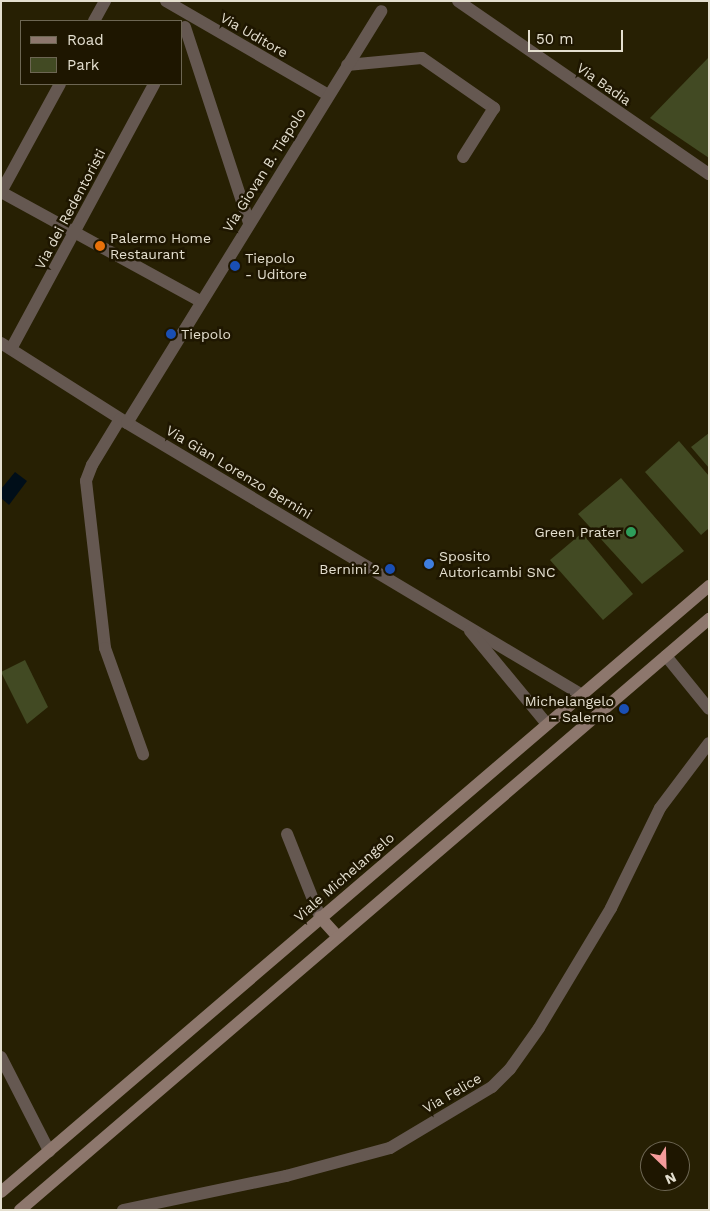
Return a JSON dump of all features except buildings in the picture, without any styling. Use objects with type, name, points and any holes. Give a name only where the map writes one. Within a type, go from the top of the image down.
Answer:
[{"type":"street","points":[[95,20],[105,1]]},
{"type":"street","name":"Via Uditore","points":[[166,1],[182,20]]},
{"type":"street","name":"Via Badia","points":[[458,1],[709,174]]},
{"type":"street","name":"Via Giovan B. Tiepolo","points":[[143,754],[105,648],[86,481],[92,465],[123,421],[200,301],[381,11]]},
{"type":"street","points":[[186,25],[249,223]]},
{"type":"street","name":"Via Uditore","points":[[186,25],[328,95]]},
{"type":"street","points":[[347,65],[422,58],[494,108],[463,157]]},
{"type":"street","points":[[59,85],[1,192],[200,301]]},
{"type":"street","name":"Via dei Redentoristi","points":[[6,346],[74,232],[153,85]]},
{"type":"street","name":"Via Gian Lorenzo Bernini","points":[[6,346],[123,421],[582,694]]},
{"type":"street","name":"Viale Michelangelo","points":[[1,1192],[709,586]]},
{"type":"street","points":[[20,1210],[709,619]]},
{"type":"street","name":"Via Gian Lorenzo Bernini","points":[[464,624],[547,724]]},
{"type":"street","points":[[666,656],[709,709]]},
{"type":"street","name":"Via Felice","points":[[123,1210],[286,1176],[390,1148],[492,1087],[510,1070],[538,1028],[611,908],[660,808],[709,743]]},
{"type":"street","points":[[287,834],[320,918],[338,937]]},
{"type":"street","points":[[1,1057],[49,1151]]},
{"type":"green space","points":[[709,57],[709,158],[650,118]]},
{"type":"green space","points":[[709,433],[709,468],[691,447]]},
{"type":"green space","points":[[679,441],[709,476],[709,528],[701,535],[645,472]]},
{"type":"green space","name":"Green Prater","points":[[621,478],[684,551],[642,584],[578,514]]},
{"type":"green space","name":"Green Prater","points":[[582,533],[633,594],[603,620],[550,560]]},
{"type":"green space","points":[[25,660],[48,707],[27,724],[1,672]]},
{"type":"water","points":[[15,472],[27,481],[9,505],[1,498],[1,489]]},
{"type":"place","name":"Palermo Home Restaurant","points":[[100,246]]},
{"type":"place","name":"Tiepolo - Uditore","points":[[235,266]]},
{"type":"place","name":"Tiepolo","points":[[171,334]]},
{"type":"place","name":"Green Prater","points":[[631,532]]},
{"type":"place","name":"Sposito Autoricambi SNC","points":[[429,564]]},
{"type":"place","name":"Bernini 2","points":[[390,569]]},
{"type":"place","name":"Michelangelo - Salerno","points":[[624,709]]}]
